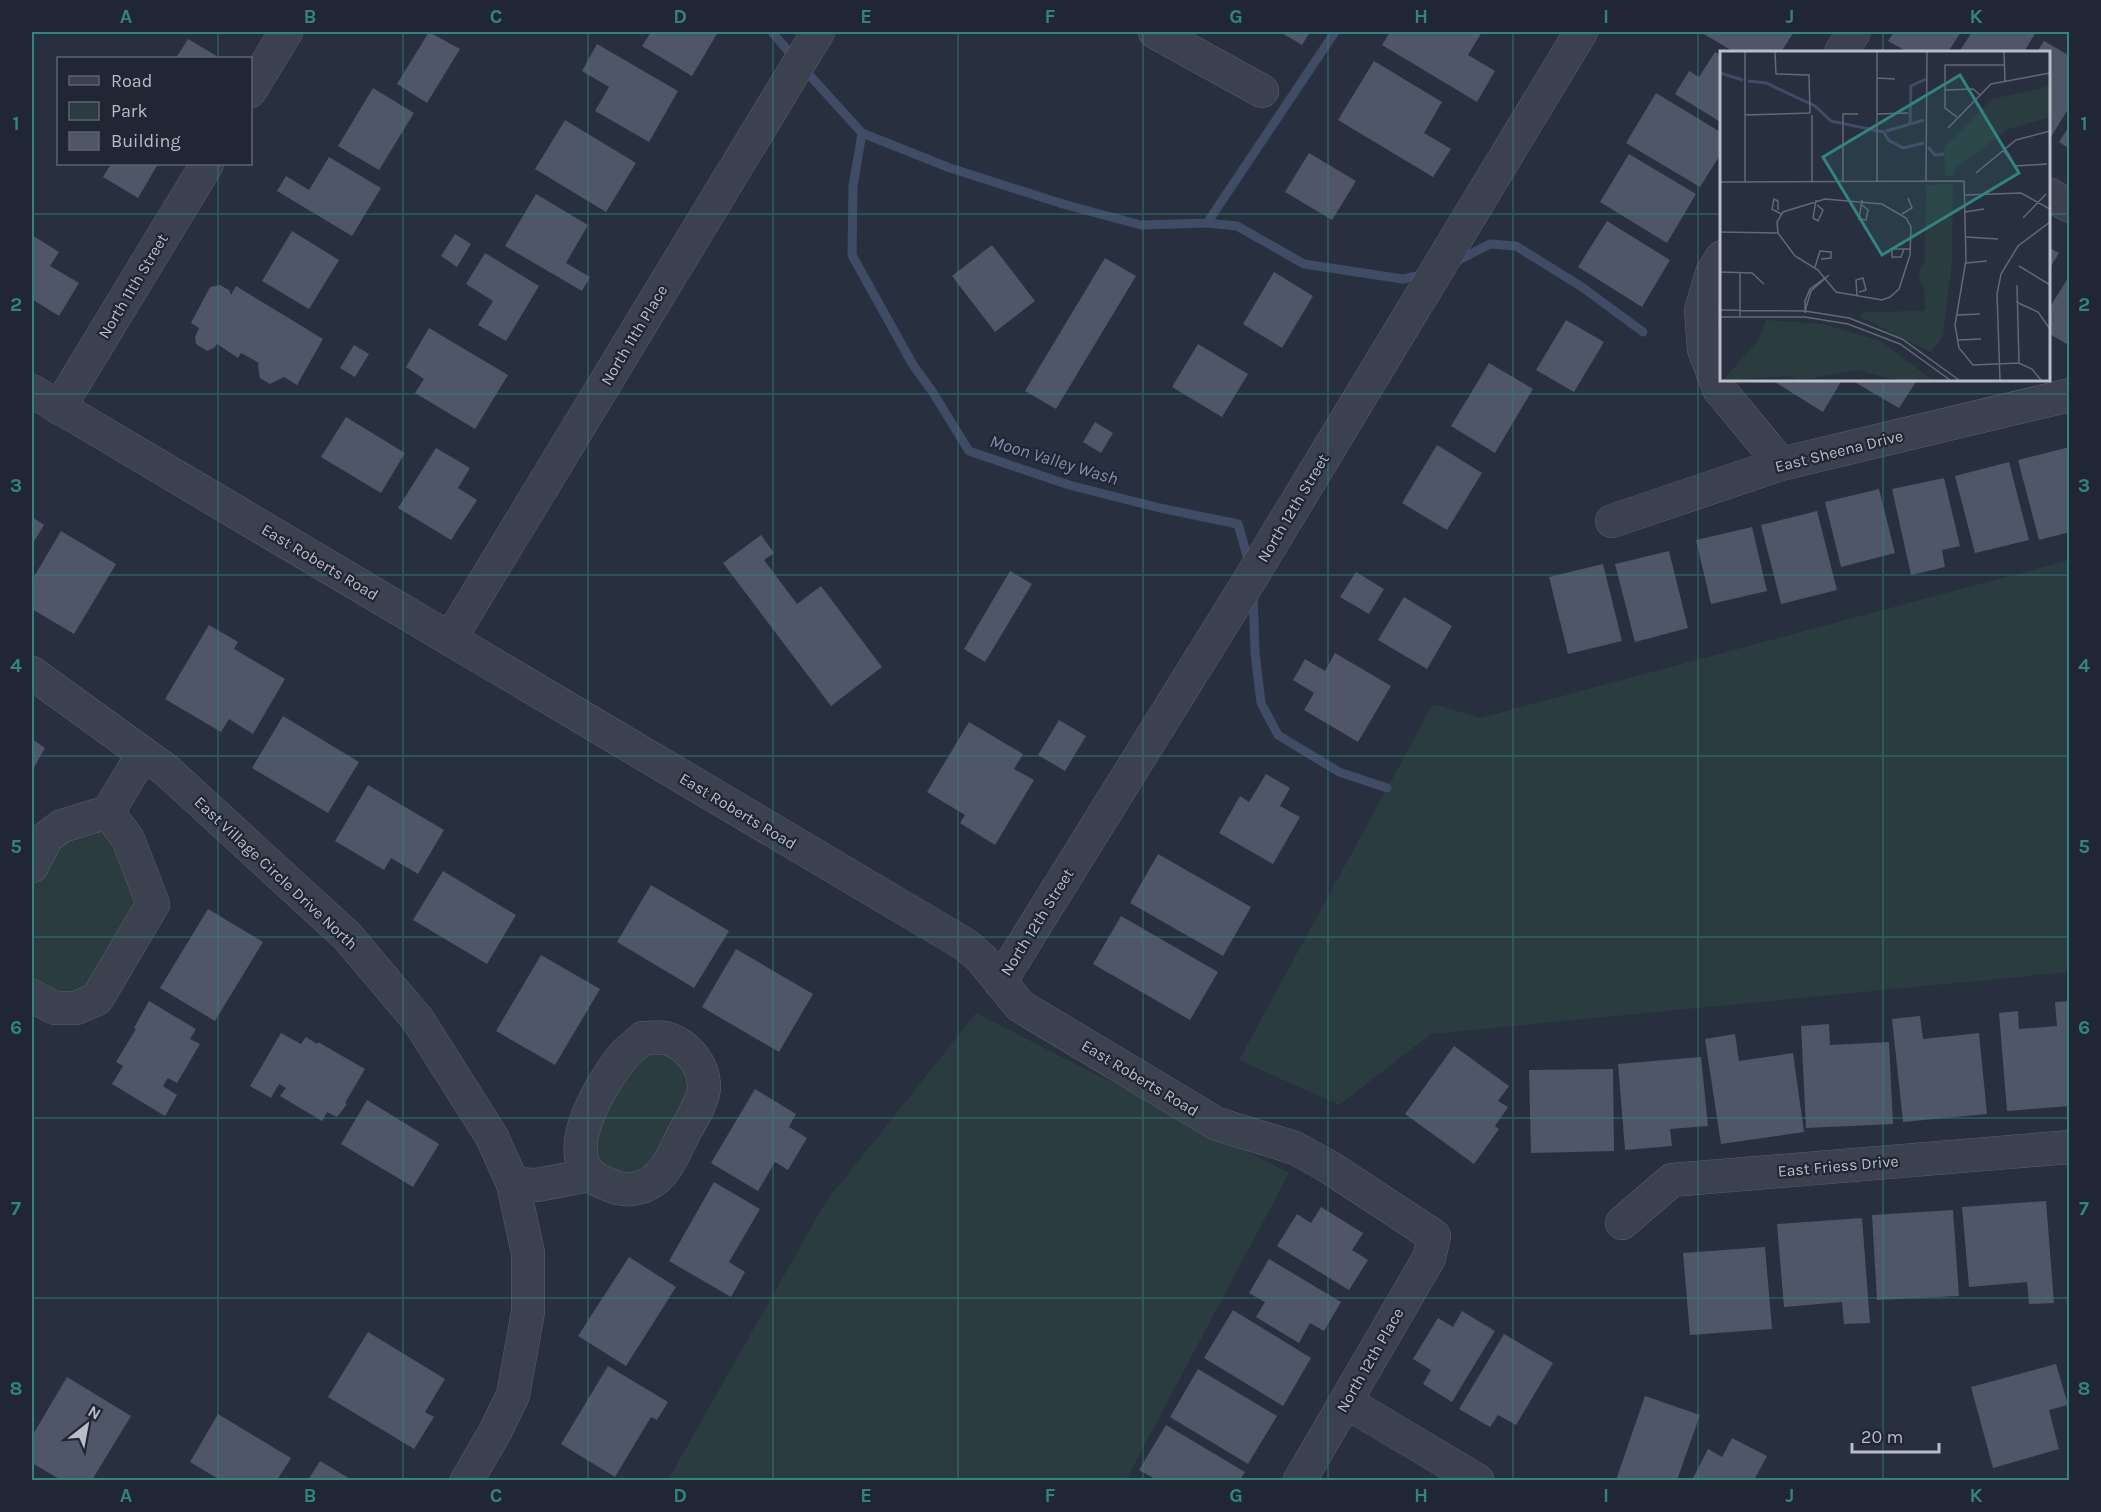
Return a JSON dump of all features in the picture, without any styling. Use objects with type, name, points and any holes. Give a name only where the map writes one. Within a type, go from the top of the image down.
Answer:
[{"type":"street","points":[[252,89],[286,32]]},
{"type":"street","name":"North 11th Place","points":[[450,639],[818,32]]},
{"type":"street","points":[[1155,32],[1262,91]]},
{"type":"street","name":"North 12th Street","points":[[1000,982],[1252,576],[1581,32]]},
{"type":"street","points":[[1842,51],[1854,32]]},
{"type":"street","name":"North 11th Street","points":[[45,399],[206,165]]},
{"type":"street","points":[[2050,195],[2070,206]]},
{"type":"street","points":[[1720,260],[1712,273],[1701,310],[1704,349],[1719,389],[1781,464]]},
{"type":"street","name":"East Sheena Drive","points":[[1612,521],[1781,464],[2070,395]]},
{"type":"street","name":"East Roberts Road","points":[[45,399],[966,945],[981,958],[1020,1006],[1179,1103],[1217,1124],[1295,1148],[1329,1167],[1434,1236]]},
{"type":"street","name":"East Village Circle Drive North","points":[[32,673],[166,770],[347,936],[418,1020],[492,1137],[513,1184],[528,1253],[528,1312],[513,1395],[467,1480]]},
{"type":"street","points":[[32,866],[47,837],[62,826],[108,813],[143,754]]},
{"type":"street","points":[[32,996],[55,1008],[76,1008],[97,999],[153,904],[128,839],[108,813]]},
{"type":"street","points":[[513,1184],[537,1185],[589,1175],[616,1189],[638,1188],[658,1179],[672,1158],[698,1107],[704,1086],[699,1065],[685,1048],[666,1038],[643,1038],[613,1069],[585,1120],[580,1141],[582,1162],[589,1175]]},
{"type":"street","name":"East Friess Drive","points":[[1622,1223],[1672,1180],[2070,1147]]},
{"type":"street","name":"North 12th Place","points":[[1300,1480],[1429,1258],[1434,1236]]},
{"type":"street","points":[[1346,1402],[1477,1480]]},
{"type":"green space","points":[[2069,560],[2069,972],[1431,1034],[1339,1105],[1239,1060],[1433,704],[1480,718]]},
{"type":"green space","points":[[108,812],[153,904],[97,999],[32,996],[32,866]]},
{"type":"green space","points":[[976,1013],[1289,1173],[1126,1480],[668,1480],[825,1203]]},
{"type":"green space","points":[[643,1038],[699,1065],[672,1158],[616,1189],[581,1141]]},
{"type":"building","points":[[429,32],[460,49],[427,103],[397,84]]},
{"type":"building","points":[[651,32],[718,32],[692,76],[642,46]]},
{"type":"building","points":[[1280,32],[1310,32],[1302,45]]},
{"type":"building","points":[[1390,32],[1482,32],[1468,55],[1495,71],[1477,102],[1382,45]]},
{"type":"building","points":[[1794,32],[1782,51],[1732,51],[1702,33]]},
{"type":"building","points":[[1894,32],[1961,32],[1949,51],[1906,51],[1888,41]]},
{"type":"building","points":[[1972,32],[2036,32],[2025,51],[1960,51]]},
{"type":"building","points":[[188,39],[218,57],[177,57]]},
{"type":"building","points":[[2044,41],[2070,56],[2070,106],[2051,137],[2050,51],[2038,51]]},
{"type":"building","points":[[597,44],[678,91],[649,142],[595,111],[609,87],[582,71]]},
{"type":"building","points":[[1715,52],[1720,55],[1720,122],[1675,94],[1689,71],[1699,77]]},
{"type":"building","points":[[1374,61],[1442,102],[1424,133],[1451,149],[1433,177],[1338,120]]},
{"type":"building","points":[[373,88],[414,113],[379,170],[338,146]]},
{"type":"building","points":[[1656,93],[1720,132],[1720,155],[1700,187],[1626,143]]},
{"type":"building","points":[[565,120],[636,163],[606,212],[535,169]]},
{"type":"building","points":[[2070,125],[2070,149],[2059,142]]},
{"type":"building","points":[[1309,153],[1356,181],[1332,220],[1285,192]]},
{"type":"building","points":[[1629,154],[1696,194],[1667,243],[1600,202]]},
{"type":"building","points":[[329,157],[381,188],[352,236],[277,191],[286,176],[309,190]]},
{"type":"building","points":[[110,165],[157,165],[138,198],[103,177]]},
{"type":"building","points":[[536,194],[588,225],[566,263],[590,277],[582,291],[505,246]]},
{"type":"building","points":[[1607,221],[1670,260],[1642,307],[1578,267]]},
{"type":"building","points":[[292,231],[339,260],[309,309],[262,281]]},
{"type":"building","points":[[455,234],[471,244],[457,267],[441,256]]},
{"type":"building","points":[[32,235],[59,252],[50,266],[79,283],[59,316],[32,299]]},
{"type":"building","points":[[992,245],[1035,301],[995,332],[952,276]]},
{"type":"building","points":[[2050,248],[2059,253],[2050,268]]},
{"type":"building","points":[[485,253],[539,286],[506,341],[478,325],[493,301],[466,284]]},
{"type":"building","points":[[1105,258],[1136,276],[1056,409],[1025,391]]},
{"type":"building","points":[[1274,272],[1313,296],[1282,348],[1243,324]]},
{"type":"building","points":[[2070,275],[2070,346],[2050,334],[2050,307]]},
{"type":"building","points":[[220,285],[229,290],[231,295],[236,286],[323,339],[297,385],[284,377],[270,384],[260,378],[259,363],[241,353],[238,358],[217,344],[207,351],[196,344],[195,337],[199,328],[191,323],[210,287]]},
{"type":"building","points":[[1566,320],[1604,342],[1574,392],[1536,370]]},
{"type":"building","points":[[429,328],[508,375],[475,429],[415,393],[424,379],[406,367]]},
{"type":"building","points":[[1198,344],[1248,374],[1222,417],[1172,387]]},
{"type":"building","points":[[354,345],[369,354],[355,377],[340,368]]},
{"type":"building","points":[[1489,363],[1533,389],[1495,453],[1451,426]]},
{"type":"building","points":[[1776,381],[1841,381],[1823,412]]},
{"type":"building","points":[[1853,381],[1916,381],[1899,408]]},
{"type":"building","points":[[346,417],[405,453],[381,493],[321,457]]},
{"type":"building","points":[[1095,422],[1113,433],[1101,453],[1083,442]]},
{"type":"building","points":[[1437,445],[1482,473],[1447,530],[1402,503]]},
{"type":"building","points":[[2070,447],[2070,532],[2039,540],[2018,460]]},
{"type":"building","points":[[436,448],[470,468],[458,488],[477,500],[451,540],[398,508]]},
{"type":"building","points":[[2009,462],[2029,540],[1975,553],[1955,476]]},
{"type":"building","points":[[1944,478],[1960,546],[1942,550],[1945,567],[1911,575],[1892,489]]},
{"type":"building","points":[[1879,489],[1895,553],[1841,567],[1825,502]]},
{"type":"building","points":[[1817,511],[1837,590],[1781,604],[1761,525]]},
{"type":"building","points":[[32,517],[44,525],[32,545]]},
{"type":"building","points":[[1752,527],[1767,591],[1711,604],[1696,540]]},
{"type":"building","points":[[61,531],[116,564],[74,634],[32,609],[32,580]]},
{"type":"building","points":[[761,535],[774,553],[764,560],[797,604],[821,586],[882,667],[831,706],[723,563]]},
{"type":"building","points":[[1669,551],[1688,628],[1635,642],[1615,564]]},
{"type":"building","points":[[1603,564],[1622,641],[1568,654],[1549,577]]},
{"type":"building","points":[[1010,571],[1032,584],[985,662],[964,649]]},
{"type":"building","points":[[1356,572],[1384,589],[1369,614],[1340,597]]},
{"type":"building","points":[[1404,597],[1452,626],[1427,669],[1378,640]]},
{"type":"building","points":[[209,625],[238,642],[234,649],[285,679],[253,734],[229,719],[221,732],[165,699]]},
{"type":"building","points":[[1335,653],[1391,686],[1358,742],[1304,710],[1314,693],[1293,680],[1305,659],[1325,671]]},
{"type":"building","points":[[283,716],[359,762],[328,813],[252,768]]},
{"type":"building","points":[[1059,720],[1086,736],[1065,771],[1038,755]]},
{"type":"building","points":[[969,722],[1023,754],[1014,769],[1034,780],[995,845],[960,823],[965,815],[927,792]]},
{"type":"building","points":[[32,739],[45,748],[32,771]]},
{"type":"building","points":[[1266,774],[1290,788],[1280,806],[1300,817],[1273,864],[1219,833],[1240,796],[1249,802]]},
{"type":"building","points":[[368,785],[444,830],[418,874],[391,858],[384,870],[335,841]]},
{"type":"building","points":[[1158,854],[1251,907],[1223,956],[1130,903]]},
{"type":"building","points":[[443,871],[516,915],[487,964],[413,920]]},
{"type":"building","points":[[651,885],[729,931],[694,988],[617,942]]},
{"type":"building","points":[[208,909],[263,942],[215,1021],[160,988]]},
{"type":"building","points":[[1121,916],[1218,972],[1190,1020],[1093,964]]},
{"type":"building","points":[[736,949],[813,994],[779,1052],[702,1007]]},
{"type":"building","points":[[541,955],[600,989],[555,1065],[496,1031]]},
{"type":"building","points":[[149,1001],[196,1029],[190,1039],[200,1044],[177,1083],[168,1078],[163,1086],[177,1095],[165,1116],[112,1084],[123,1066],[116,1062],[136,1029],[134,1028]]},
{"type":"building","points":[[2070,1001],[2070,1106],[2007,1111],[1999,1013],[2018,1011],[2019,1029],[2057,1026],[2055,1002]]},
{"type":"building","points":[[1920,1016],[1923,1039],[1979,1033],[1987,1114],[1903,1122],[1892,1019]]},
{"type":"building","points":[[1829,1024],[1830,1045],[1889,1042],[1893,1124],[1806,1128],[1801,1026]]},
{"type":"building","points":[[281,1033],[301,1044],[306,1037],[317,1044],[318,1042],[365,1069],[345,1103],[347,1104],[337,1117],[327,1112],[322,1121],[280,1096],[286,1088],[279,1084],[271,1098],[250,1086]]},
{"type":"building","points":[[1735,1034],[1739,1061],[1793,1053],[1804,1132],[1721,1144],[1705,1039]]},
{"type":"building","points":[[1454,1046],[1509,1086],[1498,1101],[1508,1107],[1495,1126],[1499,1129],[1474,1164],[1405,1114]]},
{"type":"building","points":[[1701,1057],[1708,1126],[1670,1129],[1672,1146],[1625,1150],[1618,1064]]},
{"type":"building","points":[[1613,1069],[1614,1151],[1531,1153],[1529,1070]]},
{"type":"building","points":[[755,1089],[796,1114],[789,1127],[807,1138],[788,1170],[775,1162],[758,1191],[711,1163]]},
{"type":"building","points":[[367,1100],[439,1144],[413,1187],[341,1144]]},
{"type":"building","points":[[714,1182],[760,1209],[729,1262],[745,1272],[731,1297],[669,1261]]},
{"type":"building","points":[[2046,1201],[2054,1303],[2029,1304],[2027,1282],[1969,1287],[1962,1207]]},
{"type":"building","points":[[1321,1207],[1363,1233],[1352,1250],[1368,1260],[1349,1290],[1277,1246],[1297,1214],[1311,1223]]},
{"type":"building","points":[[1953,1210],[1959,1296],[1877,1300],[1872,1215]]},
{"type":"building","points":[[1862,1218],[1870,1323],[1844,1324],[1842,1302],[1784,1307],[1777,1224]]},
{"type":"building","points":[[1765,1247],[1772,1329],[1690,1335],[1683,1253]]},
{"type":"building","points":[[629,1257],[676,1287],[626,1366],[578,1336]]},
{"type":"building","points":[[1269,1259],[1341,1302],[1324,1331],[1310,1323],[1299,1343],[1256,1317],[1265,1302],[1249,1293]]},
{"type":"building","points":[[1233,1310],[1311,1358],[1283,1406],[1204,1358]]},
{"type":"building","points":[[1462,1311],[1495,1331],[1452,1402],[1423,1384],[1431,1370],[1413,1359],[1438,1318],[1453,1327]]},
{"type":"building","points":[[368,1332],[445,1379],[425,1412],[434,1417],[414,1449],[328,1397]]},
{"type":"building","points":[[1504,1334],[1553,1363],[1516,1425],[1498,1415],[1490,1427],[1459,1409]]},
{"type":"building","points":[[2056,1364],[2068,1405],[2049,1410],[2059,1449],[1993,1468],[1971,1387]]},
{"type":"building","points":[[608,1366],[668,1402],[657,1420],[651,1417],[615,1477],[561,1444]]},
{"type":"building","points":[[1198,1369],[1277,1416],[1248,1464],[1170,1417]]},
{"type":"building","points":[[67,1377],[131,1416],[92,1480],[61,1480],[32,1463],[32,1436]]},
{"type":"building","points":[[1645,1396],[1700,1415],[1677,1480],[1616,1480]]},
{"type":"building","points":[[218,1414],[291,1458],[277,1480],[220,1480],[190,1462]]},
{"type":"building","points":[[1166,1425],[1245,1472],[1240,1480],[1157,1480],[1139,1470]]},
{"type":"building","points":[[1732,1438],[1767,1456],[1754,1480],[1692,1480],[1708,1449],[1722,1457]]},
{"type":"building","points":[[320,1461],[352,1480],[308,1480]]},
{"type":"waterway","name":"Moon Valley Wash","points":[[772,32],[795,59]]},
{"type":"waterway","points":[[1207,223],[1335,32]]},
{"type":"waterway","name":"Moon Valley Wash","points":[[804,69],[862,133],[853,186],[852,255],[913,365],[969,451],[1069,485],[1160,508],[1238,524],[1250,566]]},
{"type":"waterway","points":[[862,133],[950,168],[1063,204],[1141,225],[1207,223],[1237,226],[1304,264],[1403,279],[1426,274]]},
{"type":"waterway","points":[[1455,262],[1490,244],[1516,246],[1582,287],[1643,332]]},
{"type":"waterway","name":"Moon Valley Wash","points":[[1253,594],[1255,653],[1261,703],[1278,735],[1339,772],[1387,788]]}]
